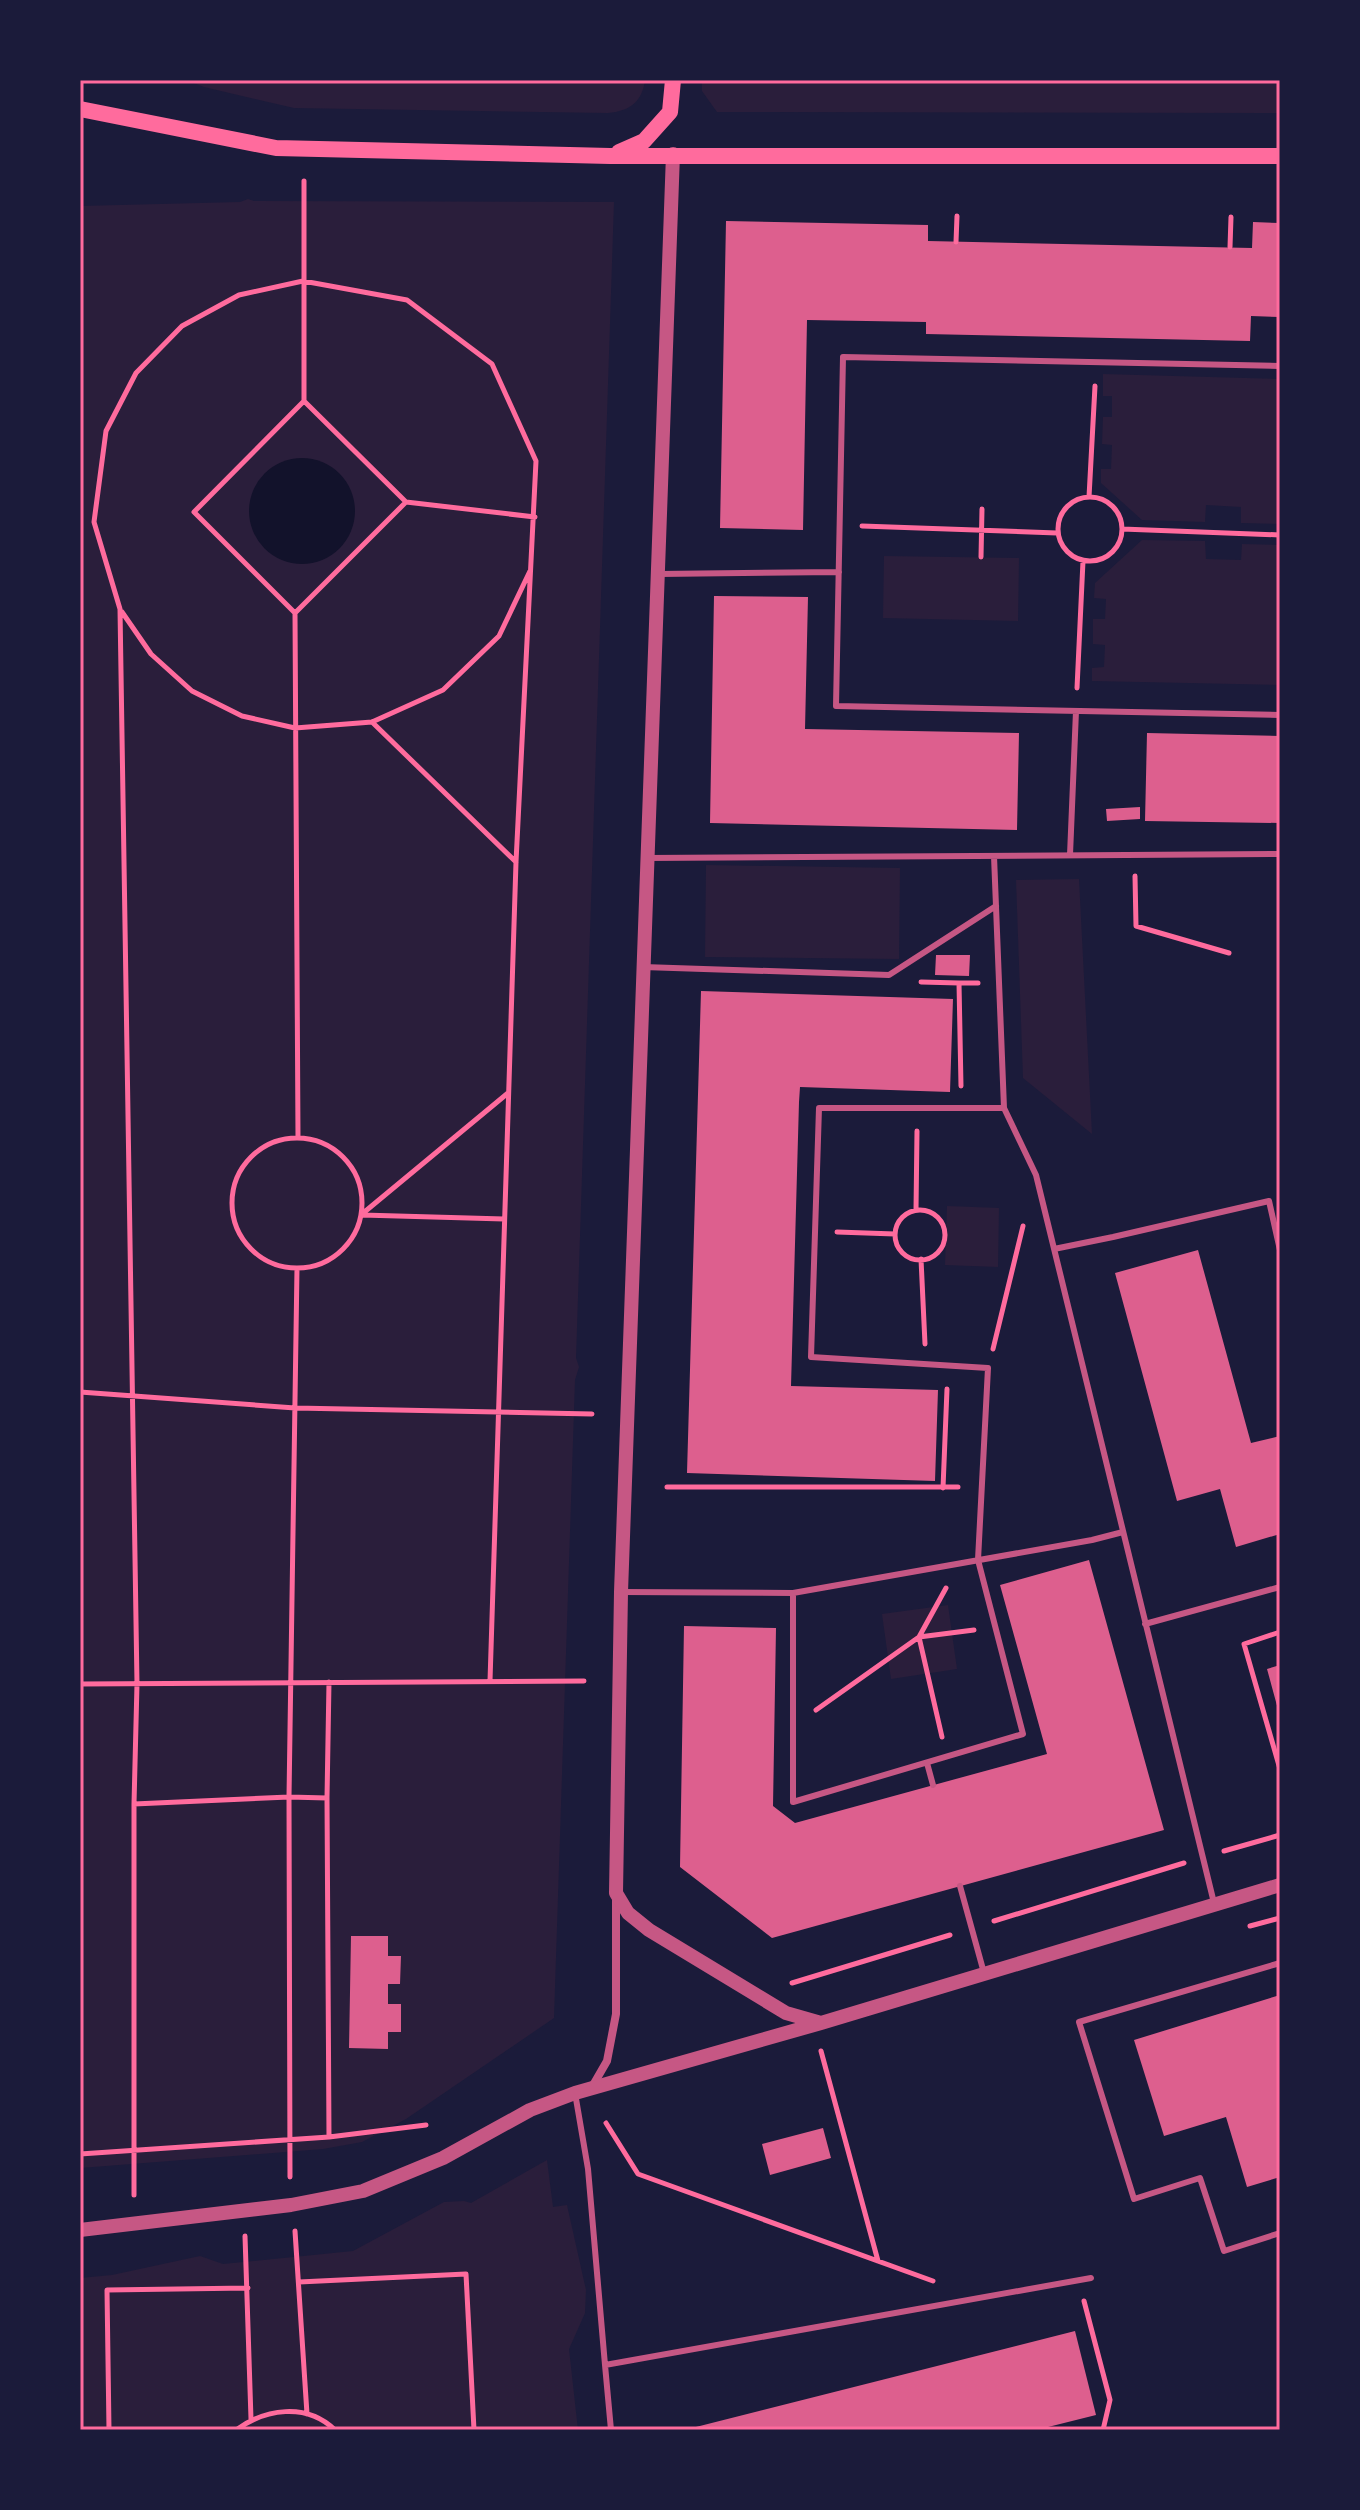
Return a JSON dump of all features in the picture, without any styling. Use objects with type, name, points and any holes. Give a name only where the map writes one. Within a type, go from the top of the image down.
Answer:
[{"type":"main road","points":[[610,156],[644,141],[670,112],[673,80]]},
{"type":"main road","points":[[80,109],[276,148],[610,156],[1280,156]]},
{"type":"street","points":[[592,2088],[607,2061],[616,2014],[621,1592],[673,154]]},
{"type":"street","points":[[80,2230],[291,2205],[363,2191],[443,2158],[530,2110],[575,2093],[821,2023],[1280,1885]]},
{"type":"street","points":[[616,1893],[628,1913],[649,1930],[786,2013],[821,2023]]},
{"type":"lane","points":[[1280,366],[843,357],[836,706],[1280,715]]},
{"type":"lane","points":[[659,574],[839,572]]},
{"type":"lane","points":[[1070,855],[1076,711]]},
{"type":"lane","points":[[647,858],[1280,854]]},
{"type":"lane","points":[[994,856],[1004,1108],[1036,1175],[1214,1904]]},
{"type":"lane","points":[[643,967],[889,975],[996,906]]},
{"type":"lane","points":[[793,1593],[793,1802],[1023,1734],[978,1560],[988,1368],[811,1357],[819,1108],[1004,1108]]},
{"type":"lane","points":[[1054,1249],[1269,1201],[1280,1250]]},
{"type":"lane","points":[[621,1592],[793,1593],[1123,1532]]},
{"type":"lane","points":[[1145,1624],[1280,1587]]},
{"type":"lane","points":[[927,1763],[933,1785]]},
{"type":"lane","points":[[960,1886],[984,1973]]},
{"type":"lane","points":[[1280,1963],[1079,2022],[1134,2199],[1200,2178],[1224,2251],[1280,2233]]},
{"type":"lane","points":[[575,2093],[588,2169],[611,2430]]},
{"type":"lane","points":[[605,2365],[1091,2278]]},
{"type":"path","points":[[304,181],[304,401],[406,502],[535,517]]},
{"type":"path","points":[[956,242],[957,216]]},
{"type":"path","points":[[1230,247],[1231,217]]},
{"type":"path","points":[[134,2195],[137,1684],[120,609],[94,522],[106,431],[136,373],[182,326],[216,307],[239,295],[303,281],[407,300],[492,364],[536,461],[516,862],[490,1681]]},
{"type":"path","points":[[1089,497],[1097,362]]},
{"type":"path","points":[[298,1137],[295,613],[194,512],[304,401]]},
{"type":"path","points":[[1089,497],[1109,503],[1121,519],[1117,548],[1102,560],[1083,561],[1065,551],[1057,533],[1062,512],[1079,498],[1089,497]]},
{"type":"path","points":[[295,613],[406,502]]},
{"type":"path","points":[[981,557],[982,509]]},
{"type":"path","points":[[841,525],[1057,533]]},
{"type":"path","points":[[1122,529],[1280,535]]},
{"type":"path","points":[[1076,711],[1083,561]]},
{"type":"path","points":[[120,609],[151,654],[192,691],[242,716],[295,728],[372,722],[443,690],[499,636],[533,566]]},
{"type":"path","points":[[372,722],[516,862]]},
{"type":"path","points":[[1136,855],[1136,926],[1229,953]]},
{"type":"path","points":[[889,975],[923,983],[959,983],[961,1107]]},
{"type":"path","points":[[361,1215],[509,1092]]},
{"type":"path","points":[[916,1210],[918,1108]]},
{"type":"path","points":[[298,1137],[320,1142],[340,1153],[354,1171],[361,1192],[361,1215],[354,1235],[339,1253],[320,1264],[297,1268],[277,1265],[258,1256],[244,1241],[234,1223],[231,1202],[235,1182],[244,1163],[259,1149],[278,1140],[298,1137]]},
{"type":"path","points":[[988,1368],[1036,1175]]},
{"type":"path","points":[[916,1210],[932,1213],[943,1224],[945,1232],[936,1254],[921,1259],[900,1250],[895,1234],[902,1218],[916,1210]]},
{"type":"path","points":[[361,1215],[504,1219]]},
{"type":"path","points":[[815,1232],[895,1234]]},
{"type":"path","points":[[921,1259],[926,1365]]},
{"type":"path","points":[[290,2177],[289,1797],[297,1268]]},
{"type":"path","points":[[943,1488],[948,1366]]},
{"type":"path","points":[[80,1392],[295,1408],[592,1414]]},
{"type":"path","points":[[667,1487],[982,1487]]},
{"type":"path","points":[[794,1725],[919,1637],[959,1564]]},
{"type":"path","points":[[919,1637],[995,1627]]},
{"type":"path","points":[[1280,1632],[1244,1644],[1280,1769]]},
{"type":"path","points":[[919,1637],[947,1757]]},
{"type":"path","points":[[80,1684],[584,1681]]},
{"type":"path","points":[[329,1682],[329,2137]]},
{"type":"path","points":[[134,1804],[327,1798]]},
{"type":"path","points":[[782,1977],[794,1984],[1280,1835]]},
{"type":"path","points":[[820,2046],[878,2261]]},
{"type":"path","points":[[599,2112],[638,2174],[937,2282]]},
{"type":"path","points":[[80,2154],[289,2141],[426,2125]]},
{"type":"path","points":[[294,2228],[307,2414]]},
{"type":"path","points":[[245,2235],[251,2419]]},
{"type":"path","points":[[299,2282],[466,2274],[474,2430]]},
{"type":"path","points":[[1079,2281],[1110,2400],[1103,2430]]},
{"type":"path","points":[[109,2430],[107,2290],[248,2288]]},
{"type":"path","points":[[236,2430],[251,2419],[269,2412],[288,2410],[307,2414],[328,2423],[335,2430]]},
{"type":"shaded area","points":[[186,80],[645,80],[634,104],[608,113],[294,108]]},
{"type":"shaded area","points":[[702,80],[1280,80],[1280,113],[717,112],[702,91]]},
{"type":"shaded area","points":[[248,199],[614,202],[576,1358],[579,1367],[575,1380],[554,2018],[406,2119],[362,2142],[323,2149],[80,2168],[80,206],[240,202]]},
{"type":"shaded area","points":[[1103,374],[1280,379],[1280,524],[1241,523],[1241,507],[1206,505],[1205,522],[1142,520],[1101,483],[1101,469],[1111,469],[1112,445],[1102,444],[1103,417],[1112,417],[1112,396],[1103,396]]},
{"type":"shaded area","points":[[302,458],[322,462],[339,474],[351,491],[355,511],[351,531],[339,548],[322,560],[302,564],[282,560],[265,548],[253,531],[249,511],[253,491],[265,474],[282,462]]},
{"type":"shaded area","points":[[1142,540],[1205,541],[1206,559],[1241,560],[1242,544],[1280,545],[1280,685],[1092,681],[1092,668],[1104,667],[1105,645],[1093,644],[1093,619],[1105,619],[1106,599],[1094,598],[1095,583]]},
{"type":"shaded area","points":[[884,556],[1019,558],[1018,621],[883,618]]},
{"type":"shaded area","points":[[706,865],[900,868],[899,959],[705,957]]},
{"type":"shaded area","points":[[1079,879],[1092,1134],[1023,1078],[1016,880]]},
{"type":"shaded area","points":[[947,1206],[999,1208],[998,1267],[945,1265]]},
{"type":"shaded area","points":[[948,1605],[957,1669],[891,1679],[882,1614]]},
{"type":"shaded area","points":[[547,2160],[553,2207],[567,2205],[586,2290],[585,2313],[569,2349],[578,2430],[80,2430],[80,2278],[112,2275],[200,2256],[223,2264],[353,2251],[444,2202],[471,2203]]},
{"type":"building","points":[[726,221],[928,225],[928,241],[1252,248],[1253,222],[1280,223],[1280,317],[1251,316],[1250,341],[926,334],[926,322],[807,320],[803,530],[720,528]]},
{"type":"building","points":[[714,596],[808,597],[805,729],[1019,733],[1017,830],[710,823]]},
{"type":"building","points":[[1147,733],[1280,736],[1280,823],[1145,821]]},
{"type":"building","points":[[1140,807],[1140,819],[1107,821],[1106,809]]},
{"type":"building","points":[[936,955],[970,955],[969,976],[935,975]]},
{"type":"building","points":[[701,991],[953,999],[950,1092],[800,1087],[799,1102],[791,1386],[938,1390],[935,1481],[687,1473]]},
{"type":"building","points":[[1198,1250],[1251,1443],[1280,1436],[1280,1534],[1236,1547],[1220,1489],[1177,1501],[1115,1273]]},
{"type":"building","points":[[1089,1560],[1164,1830],[772,1938],[680,1867],[684,1626],[776,1628],[773,1806],[795,1823],[1047,1754],[1000,1585]]},
{"type":"building","points":[[1280,1665],[1280,1713],[1279,1713],[1267,1669]]},
{"type":"building","points":[[351,1936],[388,1936],[388,1956],[401,1956],[400,1984],[388,1984],[388,2004],[401,2004],[401,2032],[388,2032],[388,2049],[349,2048]]},
{"type":"building","points":[[1280,1995],[1280,2177],[1247,2187],[1226,2117],[1164,2136],[1134,2040]]},
{"type":"building","points":[[823,2128],[831,2158],[770,2175],[762,2144]]},
{"type":"building","points":[[1075,2331],[1096,2415],[1036,2430],[684,2430]]}]
